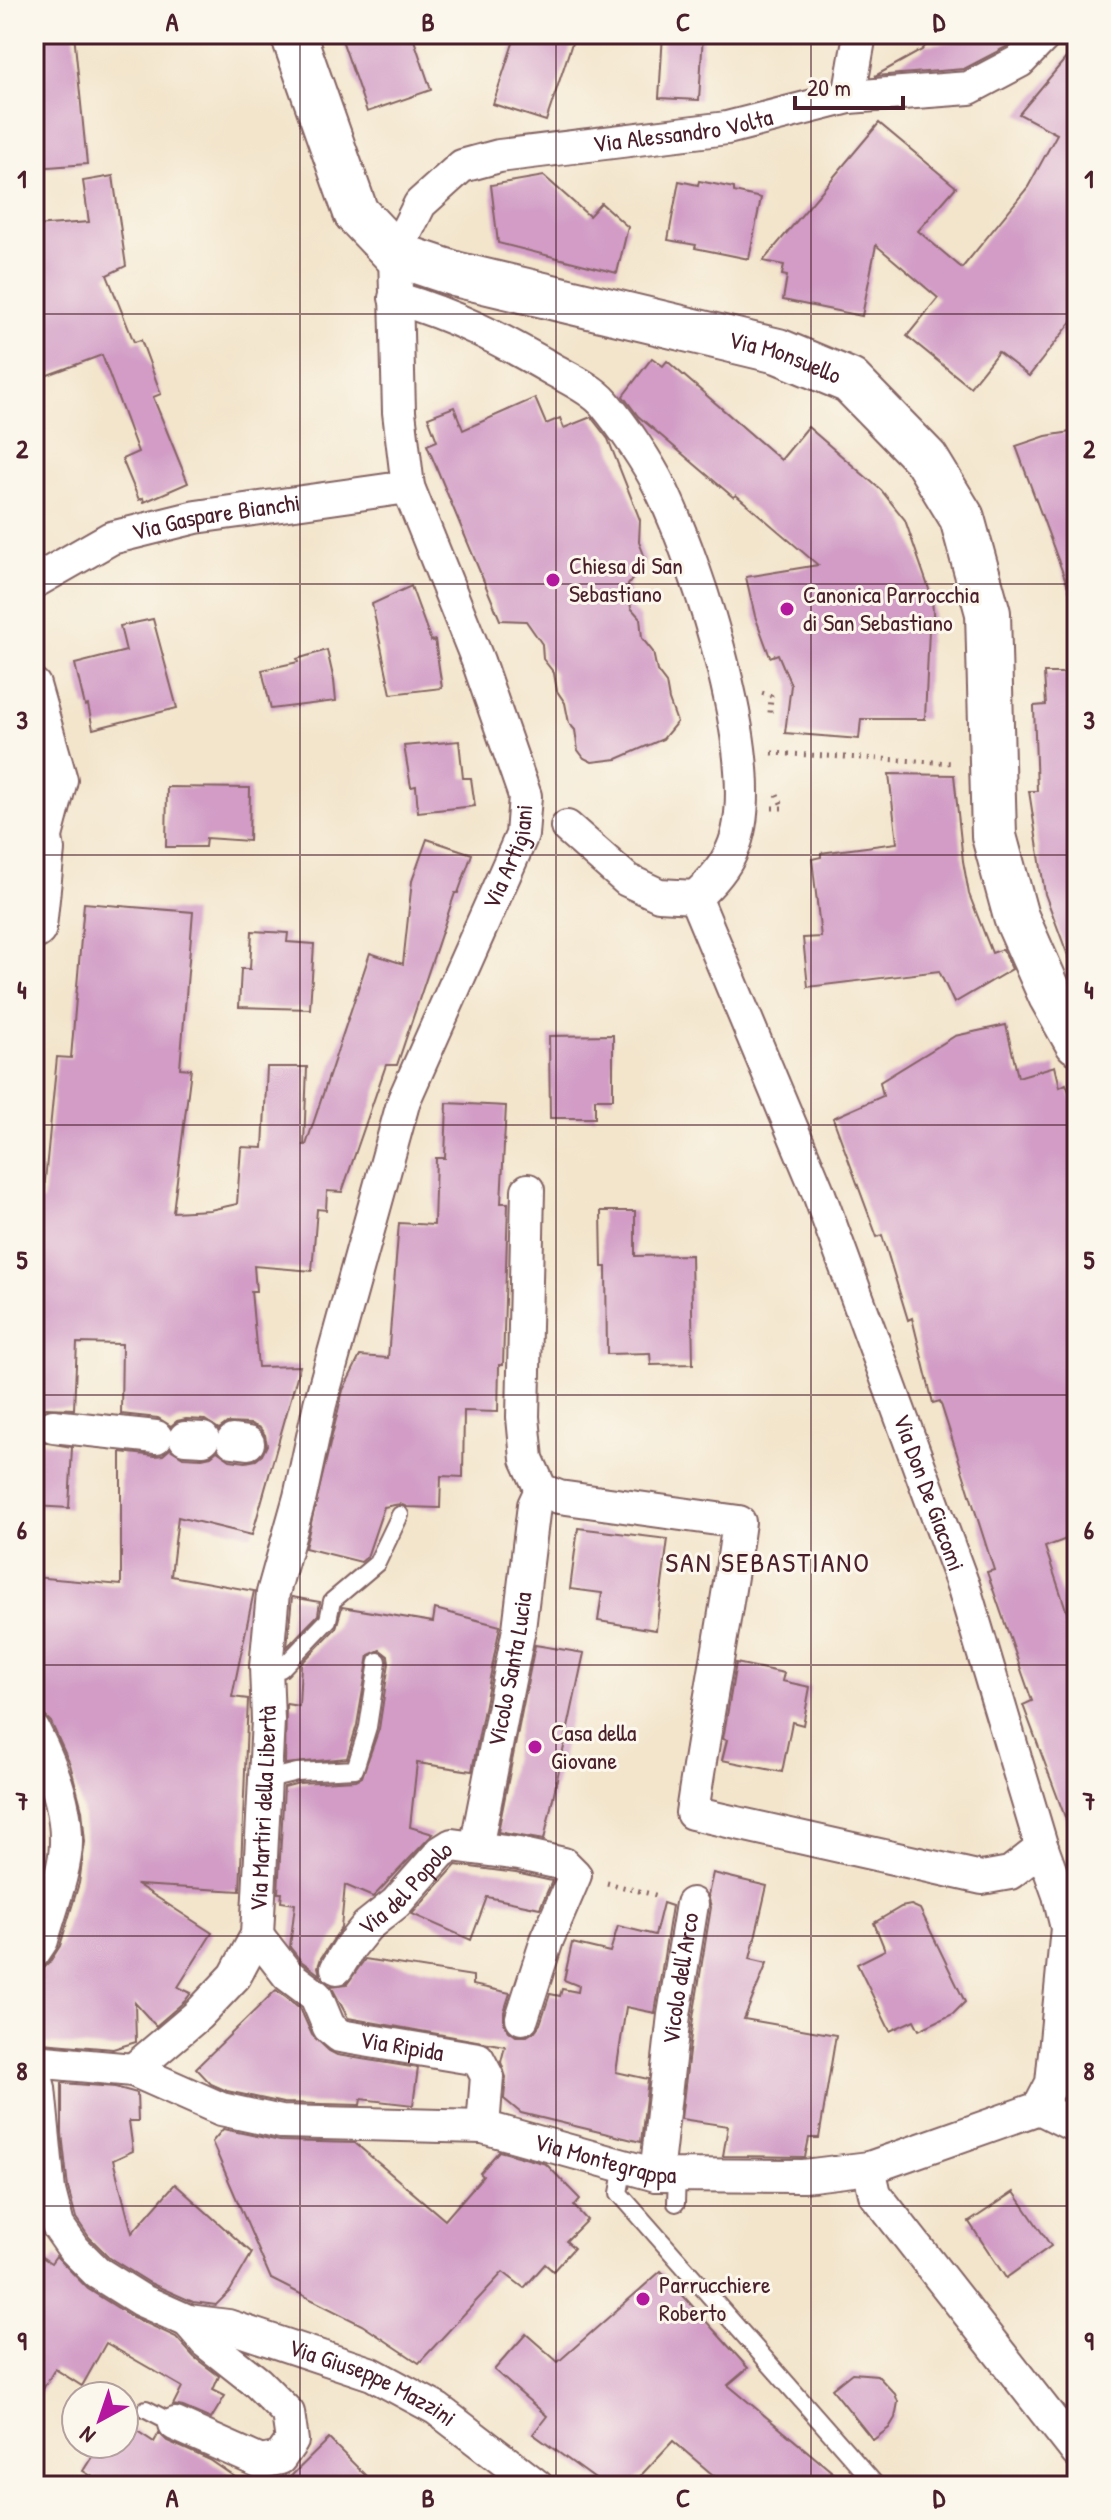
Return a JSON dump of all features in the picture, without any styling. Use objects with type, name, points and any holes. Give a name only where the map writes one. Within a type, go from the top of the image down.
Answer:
[{"type":"main road","name":"Via Monsuello","points":[[293,34],[356,213],[395,254],[455,274],[778,351],[850,381],[926,459],[962,518],[988,613],[994,836],[1016,917],[1051,996],[1077,1042]]},
{"type":"main road","points":[[34,807],[42,850],[34,927]]},
{"type":"street","points":[[849,97],[860,34]]},
{"type":"street","name":"Via Alessandro Volta","points":[[395,254],[420,204],[462,166],[499,156],[727,128],[849,97],[969,88],[1020,61],[1046,34]]},
{"type":"street","name":"Via Artigiani","points":[[320,1404],[404,1100],[522,835],[525,796],[478,661],[414,502],[399,412],[395,254]]},
{"type":"street","points":[[395,298],[444,312],[487,331],[569,378],[602,401],[660,487],[696,574],[740,742],[742,807],[733,849],[714,881],[695,897],[659,895],[627,880],[567,827]]},
{"type":"street","name":"Via Gaspare Bianchi","points":[[34,582],[111,538],[196,517],[414,502]]},
{"type":"street","points":[[34,685],[61,780],[42,850]]},
{"type":"street","name":"Via Don De Giacomi","points":[[695,897],[819,1194],[958,1574],[1059,1895],[1067,1928],[1056,2089]]},
{"type":"street","points":[[528,1190],[523,1417],[527,1459],[541,1490],[559,1497],[739,1522],[692,1813],[982,1878],[1010,1873],[1042,1848]]},
{"type":"street","name":"Via Martiri della Libertà","points":[[133,2070],[198,2015],[235,1976],[257,1935],[268,1720],[266,1667],[273,1593],[300,1497],[296,1449],[320,1404]]},
{"type":"street","points":[[53,1426],[205,1439]]},
{"type":"street","name":"Vicolo Santa Lucia","points":[[476,1848],[519,1629],[534,1505],[541,1490]]},
{"type":"street","points":[[34,1731],[50,1762],[62,1808],[66,1844],[42,1940],[34,1952]]},
{"type":"street","name":"Via del Popolo","points":[[325,1985],[367,1926],[396,1903],[441,1852],[452,1845],[564,1864],[575,1875]]},
{"type":"street","points":[[522,2018],[547,1940],[575,1875]]},
{"type":"street","name":"Vicolo dell'Arco","points":[[670,2184],[674,2015],[692,1904]]},
{"type":"street","name":"Via Ripida","points":[[257,1935],[288,1975],[325,1985],[329,2027],[340,2036],[478,2059],[487,2076],[483,2127]]},
{"type":"street","points":[[34,2061],[133,2070]]},
{"type":"street","name":"Via Giuseppe Mazzini","points":[[34,2070],[39,2088],[49,2191],[58,2226],[74,2249],[98,2273],[141,2300],[188,2321],[228,2326],[372,2374],[437,2409],[497,2472],[537,2486]]},
{"type":"street","name":"Via Montegrappa","points":[[133,2070],[221,2109],[281,2122],[483,2127],[624,2166],[670,2184],[804,2176],[869,2168],[1056,2089]]},
{"type":"street","points":[[1056,2089],[1077,2127]]},
{"type":"street","points":[[869,2168],[875,2194],[1077,2452]]},
{"type":"street","name":"Via Giuseppe Mazzini","points":[[175,2424],[261,2462],[280,2458],[292,2441],[288,2413],[258,2383],[206,2342],[188,2321]]},
{"type":"lane","points":[[266,1667],[281,1669],[328,1620],[332,1601],[377,1563],[400,1515]]},
{"type":"lane","points":[[264,1780],[297,1772],[355,1769],[368,1727],[378,1661]]},
{"type":"lane","points":[[624,2166],[619,2193],[877,2486]]},
{"type":"lane","points":[[146,2409],[175,2424]]},
{"type":"path","points":[[768,753],[990,765]]},
{"type":"path","points":[[773,781],[783,808]]},
{"type":"path","name":"Vicolo dell'Arco","points":[[575,1875],[692,1904]]},
{"type":"building","points":[[34,34],[74,34],[87,164],[36,168]]},
{"type":"building","points":[[340,34],[412,34],[431,90],[367,112]]},
{"type":"building","points":[[516,34],[575,34],[546,121],[493,104]]},
{"type":"building","points":[[663,34],[703,34],[699,100],[659,98]]},
{"type":"building","points":[[963,34],[1020,34],[1008,46],[964,69],[875,76],[926,45],[961,41]]},
{"type":"building","points":[[1077,45],[1077,315],[1029,376],[998,352],[970,387],[907,336],[938,298],[876,245],[862,316],[783,300],[787,276],[782,275],[784,265],[763,261],[879,123],[956,187],[918,231],[962,268],[1028,187],[1057,134],[1019,114]]},
{"type":"building","points":[[113,176],[126,266],[107,275],[134,342],[141,340],[161,394],[153,397],[188,483],[144,502],[143,498],[139,500],[122,459],[138,452],[102,355],[34,380],[34,226],[89,222],[83,181]]},
{"type":"building","points":[[544,176],[589,216],[601,203],[628,227],[617,273],[498,243],[491,185]]},
{"type":"building","points":[[679,181],[698,185],[699,181],[734,188],[734,192],[761,198],[749,259],[668,240]]},
{"type":"building","points":[[652,358],[663,366],[667,361],[781,460],[808,427],[881,490],[905,520],[932,598],[934,629],[929,629],[925,719],[861,719],[859,739],[785,733],[791,685],[778,654],[770,657],[755,616],[746,577],[818,565],[638,416],[623,396]]},
{"type":"building","name":"Chiesa di San Sebastiano","points":[[535,398],[546,424],[560,418],[564,428],[591,417],[608,439],[640,520],[639,542],[646,560],[628,585],[631,608],[640,618],[642,638],[653,652],[657,671],[666,683],[677,722],[663,739],[617,759],[592,762],[578,750],[575,730],[569,723],[565,703],[557,691],[554,673],[543,659],[542,644],[526,621],[500,620],[427,445],[437,441],[428,417],[454,407],[463,430]]},
{"type":"building","points":[[1077,431],[1077,603],[1074,603],[1016,446],[1046,436]]},
{"type":"building","points":[[411,586],[431,641],[435,640],[442,688],[391,694],[372,604]]},
{"type":"building","points":[[153,619],[177,708],[93,729],[75,664],[126,651],[120,626]]},
{"type":"building","points":[[327,650],[336,701],[271,709],[262,670],[298,662],[297,659]]},
{"type":"building","points":[[1044,673],[1077,673],[1077,971],[1074,972],[1045,894],[1029,791],[1037,791],[1034,706],[1046,705]]},
{"type":"building","points":[[459,741],[463,778],[471,778],[475,806],[418,812],[416,786],[411,787],[404,746]]},
{"type":"building","points":[[889,774],[954,775],[969,894],[992,953],[1003,949],[1012,969],[954,1003],[939,971],[808,987],[803,938],[821,937],[812,859],[821,857],[821,853],[897,843]]},
{"type":"building","points":[[167,787],[250,788],[249,841],[206,838],[205,847],[166,847]]},
{"type":"building","points":[[427,839],[472,854],[458,893],[455,893],[397,1065],[386,1065],[342,1192],[327,1191],[326,1210],[317,1209],[312,1271],[254,1266],[256,1291],[251,1291],[258,1367],[300,1366],[252,1535],[178,1517],[171,1576],[254,1591],[232,1697],[248,1699],[240,1891],[138,1885],[212,1933],[178,1987],[191,1993],[185,2001],[156,2026],[135,2003],[136,2042],[113,2049],[42,2043],[34,2035],[34,1971],[43,1969],[60,1946],[79,1883],[85,1842],[82,1810],[70,1764],[51,1722],[44,1715],[34,1712],[34,1577],[121,1585],[121,1452],[155,1456],[163,1455],[170,1449],[183,1457],[202,1458],[217,1451],[230,1460],[246,1462],[256,1460],[267,1445],[260,1428],[251,1424],[227,1423],[219,1429],[205,1420],[186,1419],[171,1426],[158,1418],[121,1414],[122,1344],[77,1343],[74,1409],[46,1408],[38,1414],[34,1425],[34,1201],[43,1201],[57,1057],[71,1058],[84,903],[193,912],[180,1068],[191,1069],[173,1212],[210,1210],[237,1204],[241,1147],[263,1148],[267,1067],[307,1067],[306,1145],[370,953],[403,964],[412,881]]},
{"type":"building","points":[[252,931],[288,933],[287,942],[314,944],[310,1009],[239,1007],[241,969],[250,969]]},
{"type":"building","points":[[1006,1025],[1018,1077],[1055,1066],[1060,1087],[1066,1084],[1077,1111],[1077,1535],[1045,1547],[1077,1642],[1077,1840],[1074,1841],[1023,1705],[1032,1701],[987,1572],[994,1570],[940,1401],[933,1403],[912,1318],[908,1320],[882,1235],[877,1237],[833,1118],[883,1096],[880,1082],[955,1036]]},
{"type":"building","points":[[613,1035],[613,1099],[595,1099],[595,1118],[550,1118],[549,1036]]},
{"type":"building","points":[[447,1103],[506,1106],[501,1203],[508,1203],[503,1365],[499,1365],[498,1412],[464,1411],[463,1477],[441,1476],[440,1508],[400,1504],[384,1507],[367,1557],[361,1562],[305,1548],[343,1390],[360,1356],[388,1358],[399,1223],[434,1225],[436,1158],[445,1158]]},
{"type":"building","points":[[601,1211],[635,1211],[635,1256],[691,1255],[693,1364],[651,1365],[650,1353],[607,1354],[606,1267],[602,1267]]},
{"type":"building","points":[[34,1425],[42,1442],[72,1447],[69,1508],[34,1506]]},
{"type":"building","points":[[578,1528],[668,1539],[656,1630],[598,1621],[602,1593],[570,1589]]},
{"type":"building","points":[[292,1597],[320,1602],[318,1615],[287,1647]]},
{"type":"building","points":[[342,1607],[433,1622],[435,1609],[500,1626],[472,1771],[417,1763],[410,1827],[433,1834],[373,1897],[345,1885],[341,1928],[321,1958],[318,1967],[320,1975],[301,1961],[290,1947],[295,1904],[281,1902],[282,1893],[278,1893],[284,1787],[362,1777],[379,1729],[389,1663],[388,1656],[380,1650],[369,1655],[357,1725],[347,1758],[285,1764],[286,1704],[299,1706],[301,1664],[336,1628]]},
{"type":"building","name":"Casa della Giovane","points":[[535,1645],[584,1653],[544,1840],[498,1832]]},
{"type":"building","points":[[736,1663],[784,1673],[782,1681],[810,1687],[803,1725],[792,1722],[782,1772],[722,1760]]},
{"type":"building","points":[[456,1865],[552,1881],[540,1908],[487,1897],[471,1940],[412,1914]]},
{"type":"building","points":[[713,1873],[767,1886],[750,1959],[767,1963],[744,2019],[836,2035],[819,2138],[809,2138],[805,2157],[723,2156],[728,2126],[681,2119],[711,1907],[708,1895]]},
{"type":"building","points":[[663,1903],[672,1906],[655,2013],[626,2007],[616,2072],[648,2079],[641,2142],[521,2113],[504,2099],[506,2077],[501,2062],[505,2046],[348,2018],[331,1986],[347,1984],[365,1959],[473,1976],[473,1985],[510,1993],[504,2023],[516,2036],[527,2036],[540,2024],[550,1994],[560,1996],[562,1989],[578,1992],[579,1986],[564,1980],[572,1943],[610,1952],[618,1926],[655,1935]]},
{"type":"building","points":[[911,1905],[920,1909],[965,2002],[953,2014],[919,2030],[914,2020],[890,2031],[857,1964],[885,1950],[874,1923],[901,1907]]},
{"type":"building","points":[[276,1990],[300,2008],[312,2035],[329,2051],[337,2055],[418,2068],[413,2105],[361,2099],[360,2105],[283,2103],[227,2091],[211,2084],[196,2068]]},
{"type":"building","points":[[62,2083],[115,2087],[137,2093],[138,2121],[129,2121],[133,2151],[113,2160],[132,2233],[175,2184],[252,2253],[230,2291],[216,2305],[193,2302],[150,2283],[110,2258],[89,2237],[76,2218],[68,2188],[62,2133]]},
{"type":"building","points":[[223,2129],[280,2141],[355,2143],[445,2220],[483,2176],[480,2173],[499,2151],[546,2164],[580,2199],[574,2206],[587,2220],[566,2241],[574,2248],[553,2271],[545,2264],[524,2288],[503,2272],[419,2363],[362,2325],[271,2279],[212,2142]]},
{"type":"building","points":[[1014,2192],[1051,2246],[1006,2278],[969,2222]]},
{"type":"building","points":[[34,2252],[51,2263],[56,2256],[88,2289],[131,2316],[176,2337],[194,2357],[219,2376],[213,2390],[225,2396],[211,2419],[173,2405],[182,2387],[106,2343],[85,2380],[72,2380],[55,2369],[34,2404]]},
{"type":"building","points":[[661,2271],[748,2368],[728,2385],[849,2486],[726,2486],[673,2441],[631,2486],[605,2486],[533,2434],[547,2416],[494,2370],[526,2334],[558,2362]]},
{"type":"building","points":[[852,2373],[877,2375],[895,2394],[898,2402],[889,2428],[873,2440],[832,2389]]},
{"type":"building","points":[[140,2433],[154,2442],[159,2433],[167,2441],[210,2460],[248,2486],[108,2486],[83,2471],[90,2460],[140,2460]]},
{"type":"building","points":[[329,2439],[376,2486],[281,2486]]},
{"type":"place","name":"Chiesa di San Sebastiano","points":[[553,580]]},
{"type":"place","name":"Canonica Parrocchia di San Sebastiano","points":[[787,609]]},
{"type":"place","name":"Casa della Giovane","points":[[535,1747]]},
{"type":"place","name":"Parrucchiere Roberto","points":[[643,2299]]},
{"type":"district","name":"SAN SEBASTIANO","points":[[768,1562]]}]
